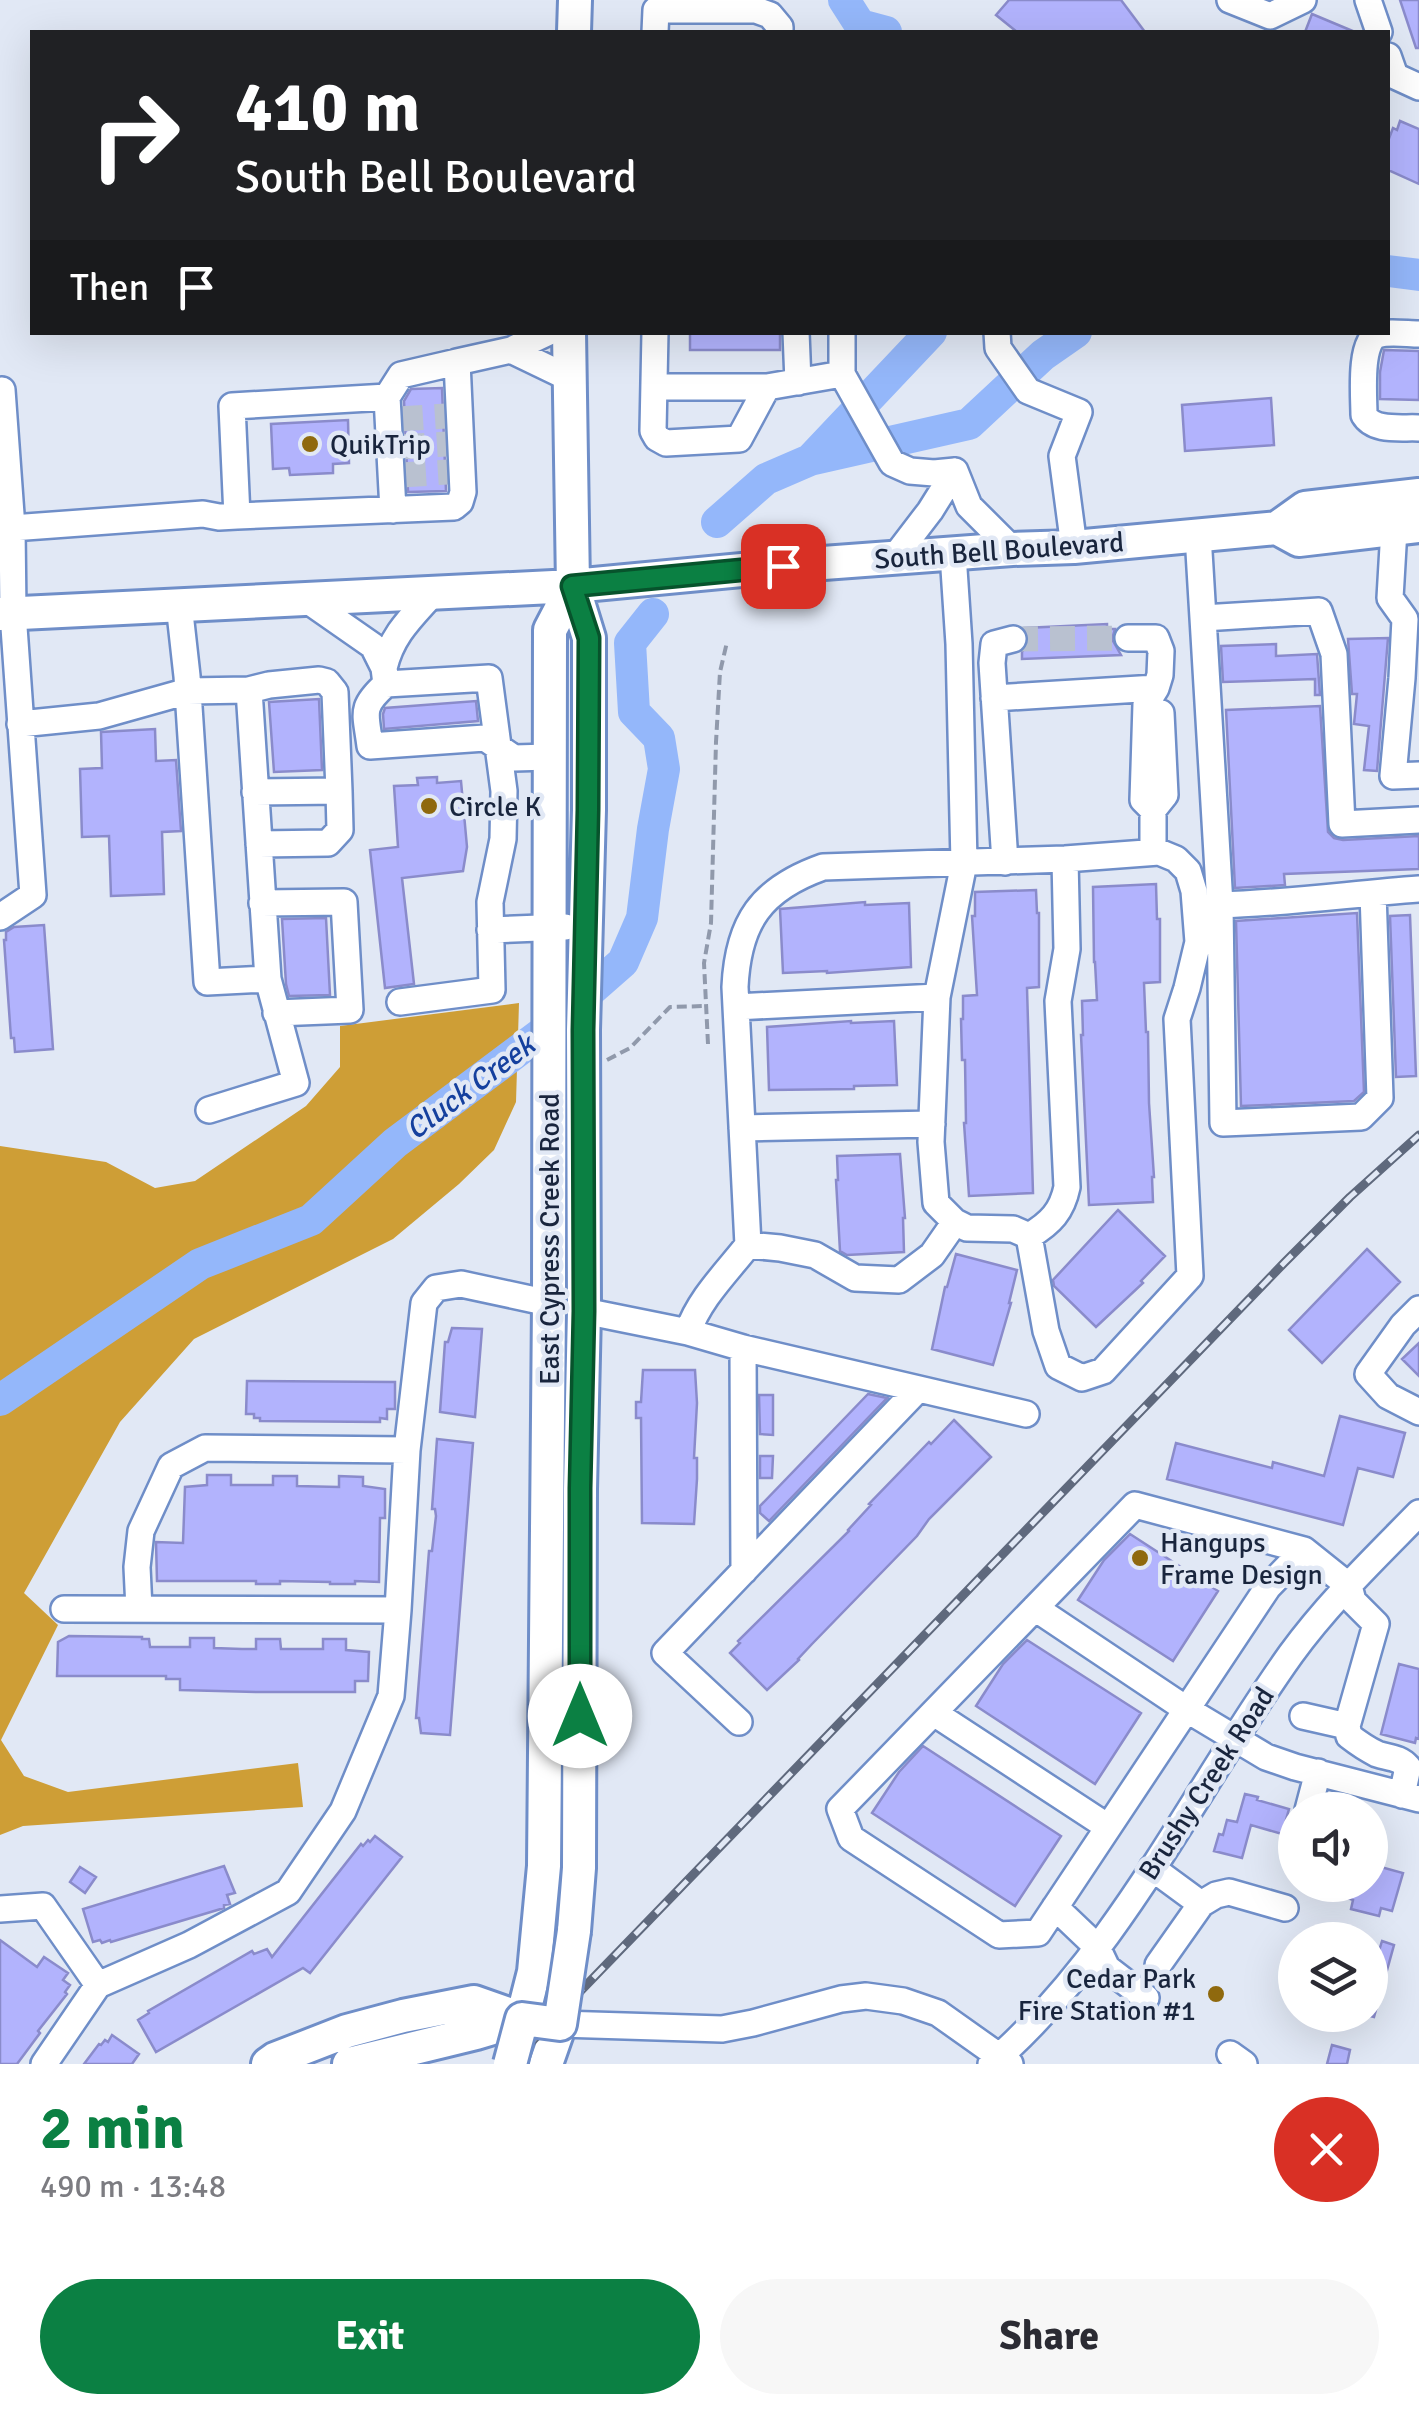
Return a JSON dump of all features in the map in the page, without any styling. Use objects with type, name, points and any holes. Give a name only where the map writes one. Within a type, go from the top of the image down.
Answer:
[{"type":"main road","points":[[574,30],[575,0]]},
{"type":"main road","points":[[569,335],[572,586]]},
{"type":"main road","name":"South Bell Boulevard","points":[[7,614],[572,586],[1074,547],[1276,528],[1305,508],[1419,495]]},
{"type":"main road","points":[[1276,528],[1299,540],[1406,528]]},
{"type":"main road","name":"East Cypress Creek Road","points":[[499,2021],[534,1972],[544,1866],[550,630],[572,586]]},
{"type":"main road","name":"East Cypress Creek Road","points":[[572,586],[589,638],[579,1868],[574,2024]]},
{"type":"main road","points":[[549,1303],[584,1311]]},
{"type":"main road","name":"Brushy Creek Road","points":[[268,2064],[347,2031],[474,2002],[499,2021],[574,2024]]},
{"type":"main road","points":[[348,2064],[499,2021],[510,2064]]},
{"type":"main road","points":[[546,2064],[574,2024]]},
{"type":"street","points":[[1230,0],[1270,16],[1303,0]]},
{"type":"street","points":[[1368,0],[1378,30]]},
{"type":"street","points":[[656,21],[756,10],[770,16],[780,30]]},
{"type":"street","points":[[1390,62],[1395,76],[1419,87]]},
{"type":"street","points":[[1390,334],[1419,334]]},
{"type":"street","points":[[393,510],[393,426],[401,375],[511,350],[543,335]]},
{"type":"street","points":[[655,335],[653,431],[657,438],[666,442],[739,439],[768,387]]},
{"type":"street","points":[[796,335],[798,382]]},
{"type":"street","points":[[842,335],[842,374],[892,463],[910,471],[944,472]]},
{"type":"street","points":[[997,335],[998,348],[1028,391],[1079,412],[1062,456],[1074,547]]},
{"type":"street","points":[[1376,335],[1367,344],[1364,415],[1374,426],[1419,428]]},
{"type":"street","points":[[511,350],[569,378]]},
{"type":"street","points":[[12,528],[203,514],[219,517],[454,507],[463,492],[455,471],[453,416],[457,362]]},
{"type":"street","points":[[654,387],[768,387],[842,374]]},
{"type":"street","points":[[0,917],[33,895],[12,784],[20,724],[7,614],[12,528],[2,390]]},
{"type":"street","points":[[237,516],[232,406],[393,426]]},
{"type":"street","points":[[944,472],[969,506],[1012,549]]},
{"type":"street","points":[[894,558],[930,510],[944,472]]},
{"type":"street","points":[[1406,528],[1390,598],[1405,619],[1392,776],[1419,775]]},
{"type":"street","points":[[1198,535],[1220,905],[1223,1124],[1362,1117],[1380,1098],[1373,893]]},
{"type":"street","points":[[953,554],[964,863],[937,997],[932,1124],[936,1203],[967,1228],[1013,1229],[1030,1236]]},
{"type":"street","points":[[434,592],[390,646],[385,676],[368,700],[370,746],[485,738],[514,758],[550,757]]},
{"type":"street","points":[[307,600],[373,646],[385,676]]},
{"type":"street","points":[[179,604],[207,982],[268,979]]},
{"type":"street","points":[[1202,618],[1319,611],[1334,654],[1342,824],[1419,820]]},
{"type":"street","points":[[1128,638],[1156,638],[1161,652],[1156,696],[1164,795],[1152,810],[1153,852]]},
{"type":"street","points":[[1005,862],[992,663],[994,644],[1013,639]]},
{"type":"street","points":[[385,676],[489,678],[504,791],[503,839],[490,902],[492,990],[400,1002]]},
{"type":"street","points":[[20,724],[99,716],[188,691],[328,682],[336,692],[340,830],[328,843],[260,844]]},
{"type":"street","points":[[209,1110],[296,1083],[268,979],[249,690]]},
{"type":"street","points":[[994,698],[1156,696]]},
{"type":"street","points":[[1152,810],[1143,800],[1146,704],[1156,696]]},
{"type":"street","points":[[255,792],[339,791]]},
{"type":"street","points":[[688,1332],[711,1291],[748,1245],[736,1006],[738,950],[752,914],[778,889],[823,867],[1005,862],[1159,852],[1176,859],[1188,871],[1194,891],[1198,942],[1177,1020],[1190,1276],[1103,1371],[1082,1378],[1058,1366],[1046,1331],[1030,1236]]},
{"type":"street","points":[[1030,1236],[1056,1215],[1067,1186],[1058,1001],[1067,949],[1066,859]]},
{"type":"street","points":[[1220,905],[1285,903],[1419,889]]},
{"type":"street","points":[[262,904],[344,902],[350,1010],[276,1012]]},
{"type":"street","points":[[490,930],[584,924]]},
{"type":"street","points":[[736,1006],[937,997]]},
{"type":"street","points":[[742,1128],[932,1124]]},
{"type":"street","points":[[748,1245],[815,1255],[856,1278],[899,1280],[932,1255],[955,1222]]},
{"type":"street","points":[[44,2064],[98,1985],[190,1946],[288,1892],[343,1811],[390,1696],[407,1450],[424,1302],[436,1288],[461,1284],[549,1303]]},
{"type":"street","points":[[1419,1309],[1368,1374],[1388,1396],[1419,1412]]},
{"type":"street","points":[[584,1311],[688,1332],[1026,1414]]},
{"type":"street","points":[[742,1348],[744,1572]]},
{"type":"street","points":[[740,1722],[664,1653],[918,1389]]},
{"type":"street","points":[[138,1608],[141,1531],[171,1466],[204,1448],[407,1450]]},
{"type":"street","points":[[1035,1608],[1186,1709],[1266,1756],[1410,1797],[1408,1767],[1402,1760],[1379,1754],[1349,1736],[1347,1726],[1376,1624],[1353,1601],[1349,1586],[1304,1550],[1134,1505],[840,1809],[851,1838],[998,1934],[1038,1933],[1055,1906],[1108,1827],[1186,1709],[1268,1586],[1304,1550]]},
{"type":"street","name":"Brushy Creek Road","points":[[574,2024],[722,2029],[841,1998],[866,1996],[903,2000],[938,2014],[964,2030],[1000,2062],[1098,1947],[1293,1652],[1419,1513]]},
{"type":"street","points":[[64,1609],[398,1610]]},
{"type":"street","points":[[934,1712],[1108,1827]]},
{"type":"street","points":[[1303,1716],[1347,1726]]},
{"type":"street","points":[[1313,1792],[1318,1772]]},
{"type":"street","points":[[1152,1868],[1201,1904]]},
{"type":"street","points":[[1158,1965],[1201,1904],[1216,1895],[1229,1892],[1285,1908]]},
{"type":"street","points":[[0,1909],[43,1906],[98,1985]]},
{"type":"street","points":[[1055,1906],[1098,1947],[1107,1968],[1146,1998]]},
{"type":"path","points":[[708,1044],[704,964],[711,924],[720,672],[727,642]]},
{"type":"path","points":[[603,1062],[630,1048],[670,1007],[706,1006]]},
{"type":"shaded area","points":[[519,1003],[516,1102],[494,1150],[393,1239],[194,1339],[120,1422],[24,1593],[58,1625],[1,1740],[24,1776],[68,1792],[298,1763],[303,1807],[23,1826],[0,1835],[0,1146],[106,1162],[155,1188],[195,1181],[306,1106],[340,1067],[340,1026]]},
{"type":"building","points":[[1009,0],[1121,0],[1144,30],[1015,30],[996,15]]},
{"type":"building","points":[[1400,0],[1419,0],[1419,48],[1416,48]]},
{"type":"building","points":[[1312,14],[1350,30],[1306,30]]},
{"type":"building","points":[[1400,121],[1419,129],[1419,184],[1390,171],[1390,136],[1393,128],[1397,130]]},
{"type":"building","points":[[690,335],[780,335],[780,350],[690,350]]},
{"type":"building","points":[[1384,350],[1419,351],[1419,400],[1380,399]]},
{"type":"building","name":"QuikTrip","points":[[442,388],[446,491],[408,492],[404,401],[411,389]]},
{"type":"building","points":[[1271,398],[1274,445],[1185,451],[1182,405]]},
{"type":"building","name":"QuikTrip","points":[[348,420],[349,463],[333,464],[333,473],[290,475],[289,468],[273,469],[271,424]]},
{"type":"building","points":[[1107,624],[1107,629],[1115,629],[1112,639],[1121,655],[1022,659],[1029,642],[1025,628]]},
{"type":"building","points":[[1388,638],[1377,771],[1364,770],[1369,726],[1354,724],[1357,694],[1352,694],[1348,639]]},
{"type":"building","points":[[1276,644],[1276,656],[1317,654],[1320,695],[1315,695],[1315,679],[1223,682],[1221,646]]},
{"type":"building","points":[[319,699],[322,770],[274,772],[269,702]]},
{"type":"building","name":"Circle K","points":[[476,701],[478,721],[384,729],[385,708]]},
{"type":"building","points":[[1320,706],[1328,832],[1343,840],[1419,836],[1419,869],[1284,874],[1285,885],[1235,888],[1226,710]]},
{"type":"building","points":[[155,729],[156,761],[176,760],[181,831],[162,832],[164,894],[111,896],[109,836],[82,837],[80,769],[102,768],[101,732]]},
{"type":"building","points":[[437,777],[437,783],[461,781],[467,847],[463,871],[402,878],[414,984],[385,988],[370,850],[398,847],[394,786],[418,785],[417,778]]},
{"type":"building","points":[[1156,884],[1160,982],[1144,983],[1153,1202],[1089,1205],[1081,1035],[1082,1001],[1097,1000],[1093,887]]},
{"type":"building","points":[[1036,890],[1039,987],[1027,988],[1033,1193],[969,1196],[961,1019],[963,996],[977,995],[972,916],[975,892]]},
{"type":"building","points":[[865,902],[909,903],[911,967],[783,973],[780,909]]},
{"type":"building","points":[[1357,913],[1364,1092],[1354,1101],[1241,1106],[1236,921]]},
{"type":"building","points":[[1410,915],[1416,1076],[1396,1077],[1390,916]]},
{"type":"building","points":[[326,918],[330,995],[289,996],[282,919]]},
{"type":"building","points":[[44,925],[53,1049],[15,1052],[4,940],[6,932],[14,927]]},
{"type":"building","points":[[894,1021],[897,1085],[769,1090],[767,1027]]},
{"type":"building","points":[[900,1154],[904,1252],[847,1255],[840,1251],[837,1156]]},
{"type":"building","points":[[1118,1210],[1165,1256],[1143,1283],[1096,1327],[1054,1286],[1053,1280]]},
{"type":"building","points":[[1367,1249],[1400,1282],[1322,1363],[1289,1330]]},
{"type":"building","points":[[956,1254],[1017,1270],[993,1365],[932,1349]]},
{"type":"building","points":[[452,1328],[482,1329],[475,1417],[440,1412],[445,1342]]},
{"type":"building","points":[[1419,1343],[1419,1376],[1402,1359]]},
{"type":"building","points":[[643,1370],[695,1370],[694,1524],[642,1523],[641,1418],[636,1418],[636,1402],[641,1402]]},
{"type":"building","points":[[247,1381],[395,1382],[395,1409],[387,1409],[387,1419],[380,1418],[380,1422],[260,1421],[254,1414],[246,1414]]},
{"type":"building","points":[[868,1394],[887,1398],[769,1521],[760,1513],[760,1506]]},
{"type":"building","points":[[759,1395],[773,1395],[773,1435],[760,1434]]},
{"type":"building","points":[[1340,1416],[1405,1433],[1393,1477],[1358,1468],[1343,1525],[1167,1479],[1176,1443],[1272,1468],[1273,1462],[1324,1476]]},
{"type":"building","points":[[954,1420],[991,1457],[767,1690],[730,1653],[738,1641]]},
{"type":"building","points":[[437,1439],[473,1443],[450,1735],[421,1733],[416,1718],[429,1551],[436,1516],[432,1509]]},
{"type":"building","points":[[760,1456],[773,1456],[772,1478],[760,1478]]},
{"type":"building","points":[[207,1475],[231,1475],[231,1485],[273,1485],[273,1476],[297,1476],[297,1486],[339,1487],[339,1476],[363,1477],[363,1486],[385,1489],[385,1518],[380,1518],[379,1582],[157,1581],[156,1542],[183,1543],[185,1487],[207,1485]]},
{"type":"building","points":[[1130,1534],[1218,1591],[1173,1661],[1078,1600],[1104,1560]]},
{"type":"building","points":[[69,1636],[142,1637],[149,1639],[150,1647],[190,1647],[190,1638],[214,1638],[214,1648],[242,1649],[256,1649],[256,1639],[280,1639],[281,1649],[323,1649],[323,1639],[346,1639],[346,1650],[369,1652],[368,1681],[355,1681],[355,1692],[256,1692],[180,1690],[180,1679],[166,1676],[57,1676],[58,1642]]},
{"type":"building","points":[[1027,1640],[1141,1713],[1095,1784],[976,1706],[1003,1664]]},
{"type":"building","points":[[1399,1664],[1419,1669],[1419,1739],[1415,1743],[1381,1734]]},
{"type":"building","points":[[923,1746],[1061,1836],[1015,1906],[872,1813],[899,1772]]},
{"type":"building","points":[[1245,1794],[1278,1806],[1278,1833],[1251,1825],[1242,1858],[1214,1851],[1227,1820],[1237,1822]]},
{"type":"building","points":[[375,1836],[402,1857],[310,1973],[303,1968],[156,2052],[138,2020],[252,1951],[254,1954],[267,1949],[272,1957],[361,1844]]},
{"type":"building","points":[[224,1866],[235,1893],[227,1895],[230,1904],[224,1908],[111,1942],[93,1942],[83,1909]]},
{"type":"building","points":[[80,1867],[96,1877],[85,1893],[70,1882]]},
{"type":"building","points":[[1388,1869],[1403,1873],[1392,1911],[1381,1908],[1379,1916],[1351,1909],[1353,1902],[1388,1902]]},
{"type":"building","points":[[0,1940],[37,1967],[44,1957],[68,1973],[63,1980],[70,1985],[17,2064],[0,2064]]},
{"type":"building","points":[[1388,1943],[1394,1945],[1388,1967]]},
{"type":"building","points":[[112,2035],[139,2054],[132,2064],[84,2064],[99,2044],[108,2042]]},
{"type":"building","points":[[1332,2045],[1350,2050],[1347,2064],[1327,2064]]},
{"type":"waterway","points":[[844,0],[860,25],[879,30]]},
{"type":"waterway","name":"Cluck Creek","points":[[1390,271],[1419,275]]},
{"type":"waterway","points":[[810,460],[928,335]]},
{"type":"waterway","name":"Cluck Creek","points":[[717,522],[766,479],[810,460],[969,424],[1043,355],[1072,335]]},
{"type":"waterway","name":"Cluck Creek","points":[[0,1400],[200,1264],[311,1220],[395,1143],[542,1033],[623,962],[642,918],[664,769],[659,738],[634,712],[630,643],[653,614]]},
{"type":"tunnel","points":[[398,419],[446,416]]},
{"type":"tunnel","points":[[400,447],[447,444]]},
{"type":"tunnel","points":[[401,475],[448,472]]},
{"type":"tunnel","points":[[1013,639],[1128,638]]},
{"type":"railway","points":[[510,2064],[1285,1262],[1419,1135]]},
{"type":"place","name":"QuikTrip","points":[[310,444]]},
{"type":"place","name":"Circle K","points":[[429,806]]},
{"type":"place","name":"Hangups Frame Design","points":[[1140,1558]]},
{"type":"place","name":"Cedar Park Fire Station #1","points":[[1216,1994]]},
{"type":"route","points":[[580,1716],[589,638],[572,586],[783,566]]}]
